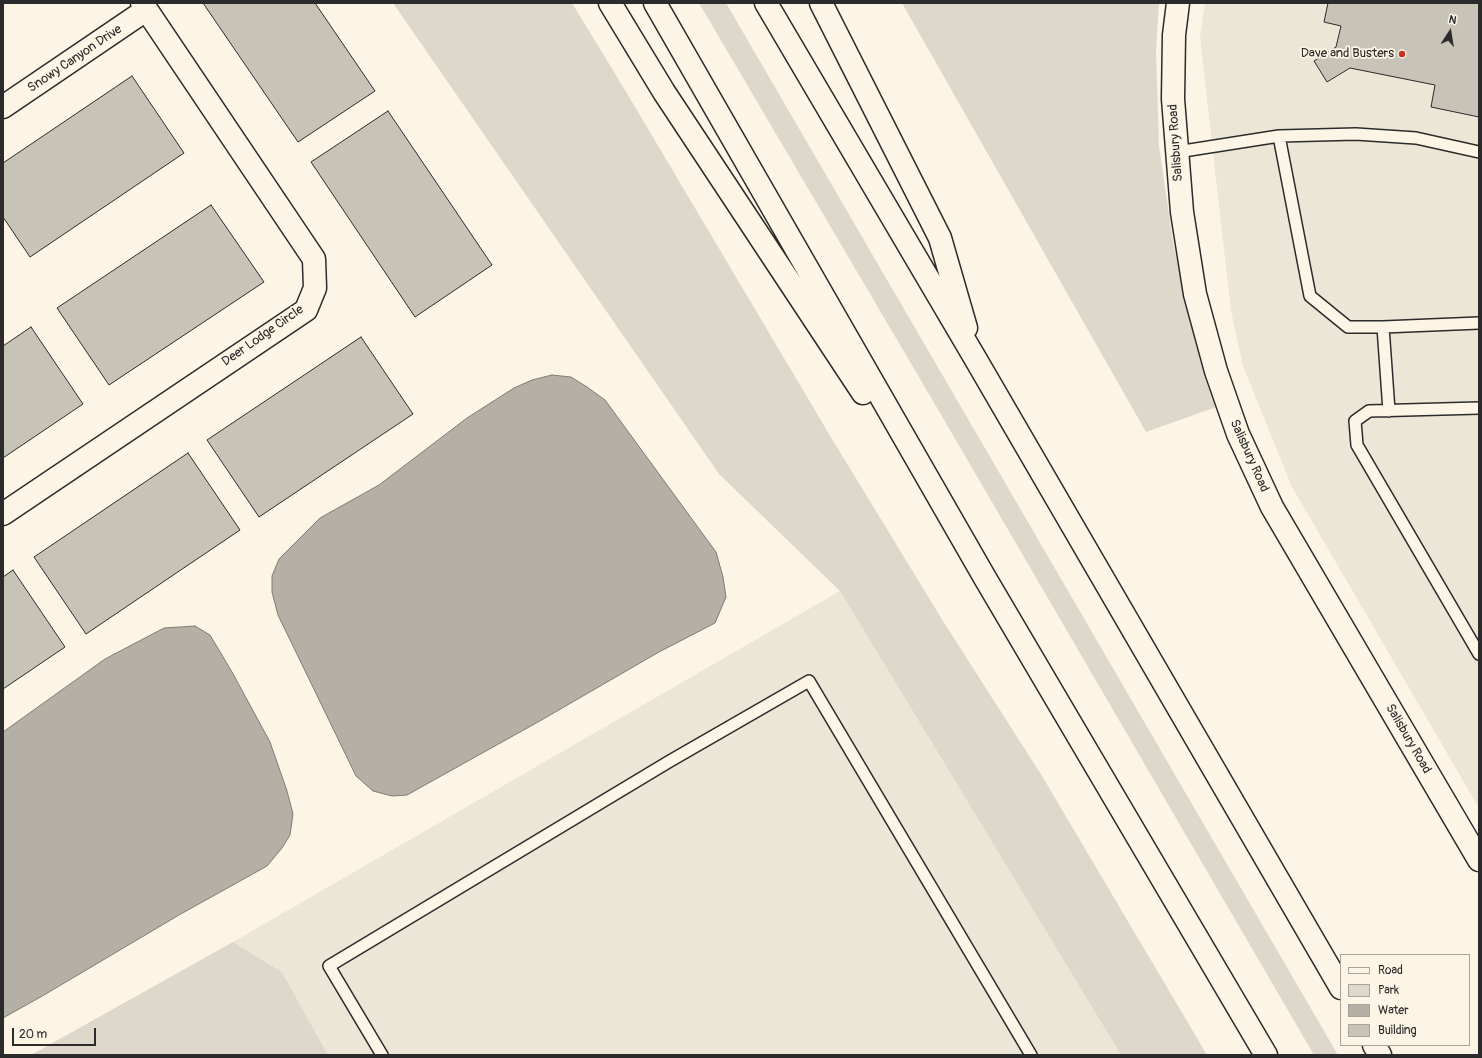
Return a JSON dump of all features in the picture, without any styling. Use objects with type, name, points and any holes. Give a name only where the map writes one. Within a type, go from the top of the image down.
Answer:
[{"type":"main road","points":[[610,3],[664,92],[985,578]]},
{"type":"main road","points":[[654,3],[985,578],[1266,1055]]},
{"type":"main road","points":[[766,3],[975,358],[1340,986]]},
{"type":"main road","points":[[821,3],[940,238],[975,358]]},
{"type":"main road","name":"Salisbury Road","points":[[1178,3],[1174,34],[1173,99],[1182,212],[1195,294],[1216,371],[1238,434],[1272,507],[1479,860]]},
{"type":"main road","name":"Snowy Canyon Drive","points":[[3,107],[144,6]]},
{"type":"main road","name":"Deer Lodge Circle","points":[[3,514],[306,310],[315,288],[314,259],[144,6]]},
{"type":"main road","points":[[1375,1046],[1380,1055]]},
{"type":"lane","points":[[1177,152],[1279,136],[1356,134],[1416,138],[1479,152]]},
{"type":"lane","points":[[1279,136],[1310,296],[1348,327],[1479,323]]},
{"type":"lane","points":[[1383,327],[1389,411]]},
{"type":"lane","points":[[1479,408],[1369,411],[1355,421],[1357,445],[1479,654]]},
{"type":"lane","points":[[382,1055],[329,966],[670,761],[808,681],[1031,1055]]},
{"type":"shaded area","points":[[1205,3],[1479,3],[1479,808],[1292,487],[1243,366],[1231,311],[1200,37]]},
{"type":"shaded area","points":[[840,591],[1121,1055],[328,1055],[282,972],[233,942]]},
{"type":"green space","points":[[393,3],[572,3],[832,439],[943,621],[1042,776],[1207,1055],[1121,1055],[840,591],[719,474]]},
{"type":"green space","points":[[699,3],[726,3],[1338,1055],[1314,1055],[943,418]]},
{"type":"green space","points":[[902,3],[1159,3],[1156,50],[1159,146],[1173,242],[1189,316],[1219,406],[1146,432]]},
{"type":"green space","points":[[233,942],[282,972],[328,1055],[31,1055]]},
{"type":"water","points":[[552,375],[571,377],[605,400],[716,552],[723,577],[726,597],[715,623],[659,652],[407,795],[392,796],[373,791],[356,776],[278,615],[272,592],[272,576],[279,559],[320,518],[379,485],[467,418],[514,388],[532,380]]},
{"type":"water","points":[[195,626],[210,635],[270,742],[287,791],[293,814],[290,835],[282,848],[267,866],[179,915],[3,1018],[3,732],[105,659],[164,628]]},
{"type":"building","points":[[203,3],[315,3],[375,91],[298,142]]},
{"type":"building","name":"Dave and Busters","points":[[1328,3],[1479,3],[1479,117],[1431,107],[1435,85],[1350,68],[1327,82],[1314,61],[1336,47],[1341,26],[1324,22]]},
{"type":"building","points":[[132,76],[184,153],[30,257],[3,217],[3,163]]},
{"type":"building","points":[[388,111],[492,265],[415,317],[311,162]]},
{"type":"building","points":[[211,205],[264,282],[109,385],[57,308]]},
{"type":"building","points":[[31,327],[83,404],[3,458],[3,346]]},
{"type":"building","points":[[361,337],[413,414],[259,517],[207,440]]},
{"type":"building","points":[[188,453],[240,530],[86,634],[34,557]]},
{"type":"building","points":[[13,570],[65,647],[3,689],[3,577]]},
{"type":"place","name":"Dave and Busters","points":[[1402,54]]}]
